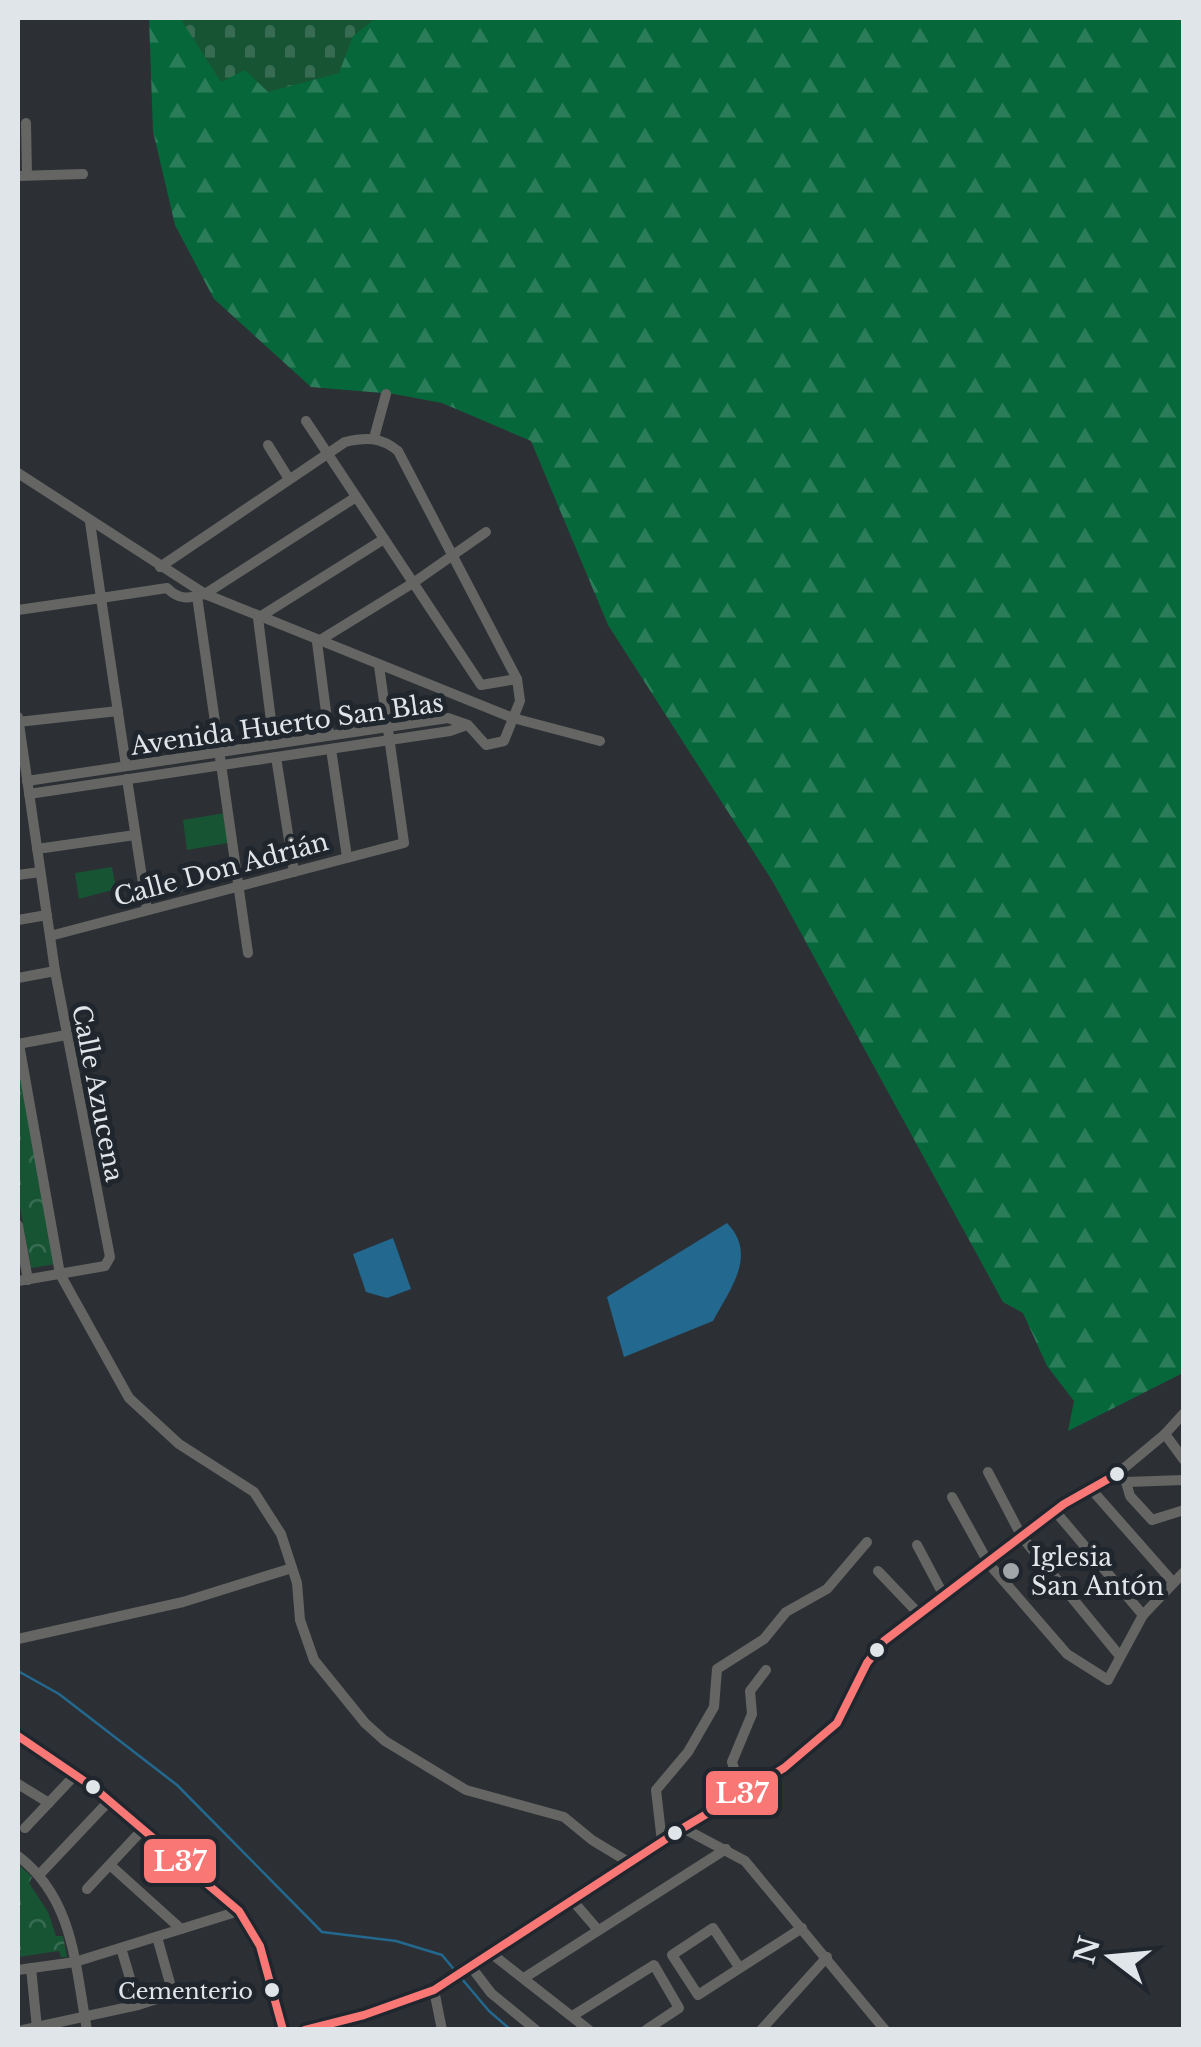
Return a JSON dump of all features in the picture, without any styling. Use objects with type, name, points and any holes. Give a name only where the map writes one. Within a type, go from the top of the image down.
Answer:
[{"type":"street","points":[[26,123],[22,175],[84,174]]},
{"type":"street","points":[[374,438],[386,394]]},
{"type":"street","points":[[306,421],[481,685],[517,679]]},
{"type":"street","points":[[160,568],[345,442],[374,438],[398,451],[517,679],[520,700],[504,741],[486,745],[468,724]]},
{"type":"street","points":[[268,445],[290,479]]},
{"type":"street","points":[[18,473],[201,596],[512,718],[600,740]]},
{"type":"street","points":[[18,610],[167,588],[176,597],[201,596],[356,497]]},
{"type":"street","points":[[90,522],[126,766]]},
{"type":"street","points":[[317,642],[486,532]]},
{"type":"street","points":[[258,618],[384,539]]},
{"type":"street","points":[[201,596],[248,953]]},
{"type":"street","points":[[258,618],[274,744]]},
{"type":"street","points":[[317,642],[329,735]]},
{"type":"street","points":[[379,666],[388,740]]},
{"type":"street","points":[[18,720],[118,711]]},
{"type":"street","name":"Avenida Huerto San Blas","points":[[25,789],[126,766],[329,735],[448,718],[468,724]]},
{"type":"street","name":"Calle Azucena","points":[[18,720],[25,789],[55,971],[110,1257],[105,1266],[60,1274]]},
{"type":"street","name":"Avenida Huerto San Blas","points":[[25,789],[127,779],[450,731],[468,724]]},
{"type":"street","name":"Calle Don Adrián","points":[[50,936],[404,843],[388,740]]},
{"type":"street","points":[[331,748],[347,857]]},
{"type":"street","points":[[276,757],[294,872]]},
{"type":"street","points":[[127,779],[146,910]]},
{"type":"street","points":[[37,848],[135,835]]},
{"type":"street","points":[[18,876],[40,872]]},
{"type":"street","points":[[18,920],[46,915]]},
{"type":"street","points":[[18,978],[55,971]]},
{"type":"street","points":[[66,1035],[18,1044],[60,1274],[128,1398],[179,1444],[254,1492],[280,1534],[292,1568],[300,1620],[314,1660],[385,1742],[466,1790],[564,1817],[630,1863]]},
{"type":"street","points":[[18,1225],[23,1281],[60,1274]]},
{"type":"street","points":[[1121,1478],[1184,1413]]},
{"type":"street","points":[[1165,1434],[1184,1460]]},
{"type":"street","points":[[988,1472],[1022,1537],[1119,1655]]},
{"type":"street","points":[[1121,1478],[1130,1496],[1152,1520],[1184,1510]]},
{"type":"street","points":[[302,2030],[364,2015],[434,1990],[683,1828],[795,1761],[837,1724],[876,1648],[1055,1510],[1091,1488],[1121,1478],[1184,1480]]},
{"type":"street","points":[[1091,1488],[1172,1581]]},
{"type":"street","points":[[952,1497],[989,1564],[1067,1654],[1108,1680],[1144,1615],[1184,1572]]},
{"type":"street","points":[[1055,1510],[1144,1615]]},
{"type":"street","points":[[662,1842],[656,1790],[688,1752],[714,1707],[717,1669],[764,1639],[786,1612],[826,1589],[867,1542]]},
{"type":"street","points":[[916,1545],[944,1596]]},
{"type":"street","points":[[18,1639],[184,1602],[292,1568]]},
{"type":"street","points":[[878,1570],[919,1614]]},
{"type":"street","points":[[742,1794],[732,1762],[752,1714],[750,1691],[766,1670]]},
{"type":"street","points":[[18,1736],[110,1800],[239,1911],[260,1946],[283,2030]]},
{"type":"street","points":[[25,1828],[76,1774]]},
{"type":"street","points":[[18,1784],[49,1803]]},
{"type":"street","points":[[39,1874],[110,1800]]},
{"type":"street","points":[[87,1889],[144,1828]]},
{"type":"street","points":[[683,1828],[745,1861],[885,2030]]},
{"type":"street","points":[[524,1978],[726,1849]]},
{"type":"street","points":[[18,1856],[39,1874],[65,1918],[86,2024]]},
{"type":"street","points":[[110,1865],[180,1929]]},
{"type":"street","points":[[573,1901],[598,1930]]},
{"type":"street","points":[[18,1970],[75,1962],[239,1911]]},
{"type":"street","points":[[739,1968],[714,1928],[672,1955],[698,1995],[802,1928]]},
{"type":"street","points":[[24,2030],[86,2024],[173,1994],[157,1936]]},
{"type":"street","points":[[121,1948],[138,2005]]},
{"type":"street","points":[[492,1954],[589,2030]]},
{"type":"street","points":[[760,2030],[827,1957]]},
{"type":"street","points":[[574,2015],[654,1965],[678,2008],[646,2030]]},
{"type":"street","points":[[31,1968],[37,2028]]},
{"type":"street","points":[[472,1968],[491,1993],[536,2030]]},
{"type":"street","points":[[434,1990],[442,2030]]},
{"type":"green space","points":[[149,18],[1183,18],[1183,1373],[1068,1431],[1074,1401],[1047,1366],[1023,1313],[1003,1302],[773,882],[608,625],[531,441],[442,403],[394,394],[311,387],[214,299],[175,225],[153,131]]},
{"type":"green space","points":[[180,18],[376,18],[353,36],[339,73],[268,92],[245,70],[221,82]]},
{"type":"green space","points":[[225,813],[228,843],[187,850],[183,820]]},
{"type":"green space","points":[[112,867],[116,889],[79,899],[75,873]]},
{"type":"green space","points":[[18,1052],[56,1264],[31,1268],[18,1196]]},
{"type":"green space","points":[[18,1864],[32,1877],[29,1883],[48,1912],[56,1936],[63,1936],[67,1957],[61,1957],[59,1951],[18,1957]]},
{"type":"water","points":[[727,1223],[736,1235],[741,1260],[713,1321],[624,1357],[607,1297]]},
{"type":"water","points":[[393,1238],[411,1289],[387,1298],[366,1292],[353,1254]]},
{"type":"waterway","points":[[18,1671],[59,1694],[177,1785],[322,1932],[396,1941],[442,1955],[457,1973]]},
{"type":"waterway","points":[[462,1979],[511,2030]]},
{"type":"transit line","name":"L37","points":[[305,2030],[364,2015],[434,1990],[683,1828],[784,1768],[837,1723],[867,1663],[884,1641],[1064,1504],[1117,1474]]},
{"type":"transit line","name":"L37","points":[[18,1736],[93,1787],[239,1911],[260,1946],[283,2030]]},
{"type":"place","name":"Iglesia San Antón","points":[[1011,1571]]},
{"type":"place","name":"Cementerio","points":[[272,1990]]}]
